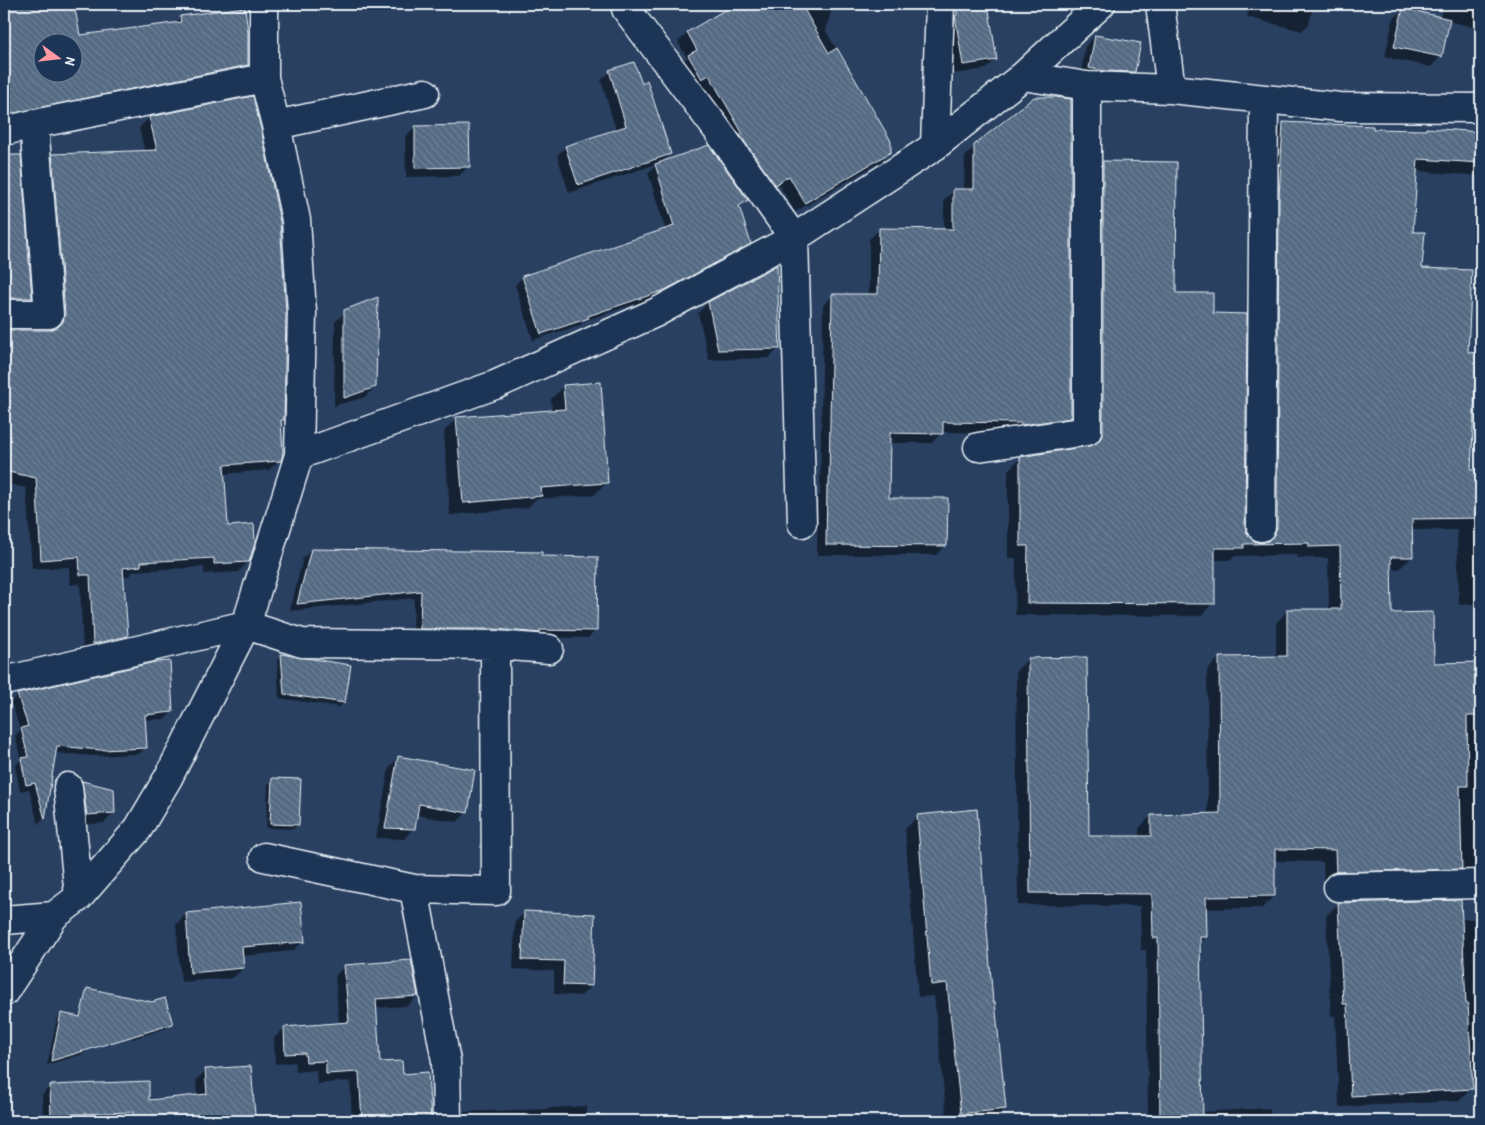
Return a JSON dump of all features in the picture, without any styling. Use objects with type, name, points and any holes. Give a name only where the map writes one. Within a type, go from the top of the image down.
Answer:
[{"type":"street","points":[[4,992],[54,916],[79,897],[138,829],[168,778],[246,625],[299,455],[302,312],[296,220],[264,78],[264,4]]},
{"type":"street","points":[[625,4],[626,9],[716,128],[794,238],[802,524]]},
{"type":"street","points":[[935,146],[940,4]]},
{"type":"street","points":[[299,455],[495,385],[654,313],[794,238],[935,146],[1024,76],[1101,4]]},
{"type":"street","points":[[1160,4],[1171,88]]},
{"type":"street","points":[[1024,76],[1086,86],[1171,88],[1340,107],[1481,108]]},
{"type":"street","points":[[4,131],[264,78]]},
{"type":"street","points":[[978,447],[1087,431],[1086,86]]},
{"type":"street","points":[[276,125],[425,93]]},
{"type":"street","points":[[1261,527],[1264,99]]},
{"type":"street","points":[[4,314],[49,314],[34,124]]},
{"type":"street","points":[[4,681],[246,625],[302,643],[495,645],[549,648]]},
{"type":"street","points":[[264,857],[414,889],[496,891],[495,645]]},
{"type":"street","points":[[68,787],[79,897]]},
{"type":"street","points":[[1338,887],[1481,883],[1481,890]]},
{"type":"street","points":[[414,889],[446,1061],[447,1121]]},
{"type":"street","points":[[4,920],[54,916]]},
{"type":"building","points":[[4,4],[74,4],[79,32],[32,32],[32,82],[82,82],[82,35],[181,22],[180,16],[245,7],[248,33],[248,65],[4,115]]},
{"type":"building","points":[[735,4],[801,4],[829,53],[837,48],[891,141],[891,152],[805,203],[789,176],[775,185],[740,135],[743,134],[709,75],[702,79],[688,55],[697,50],[687,32]]},
{"type":"building","points":[[956,4],[988,4],[997,60],[963,65],[955,16],[957,15]]},
{"type":"building","points":[[1403,8],[1450,19],[1442,57],[1394,47]]},
{"type":"building","points":[[1095,35],[1141,43],[1135,72],[1105,71],[1089,68]]},
{"type":"building","points":[[634,62],[642,84],[647,80],[671,154],[578,185],[565,146],[626,126],[609,70]]},
{"type":"building","points":[[253,96],[280,222],[286,312],[284,420],[281,420],[283,453],[281,461],[224,465],[228,526],[254,524],[255,543],[249,562],[214,564],[214,558],[141,562],[141,566],[123,568],[128,636],[93,644],[90,575],[80,575],[79,557],[41,560],[36,478],[4,471],[4,330],[50,330],[58,327],[63,322],[65,313],[52,154],[157,150],[149,117]]},
{"type":"building","points":[[1034,97],[1071,99],[1071,418],[1021,425],[1021,423],[943,422],[943,434],[890,433],[889,498],[948,498],[947,546],[826,545],[827,486],[829,486],[832,294],[878,294],[879,228],[953,229],[953,189],[974,189],[974,145]]},
{"type":"building","points":[[1283,122],[1373,126],[1373,129],[1426,130],[1426,128],[1481,132],[1481,163],[1418,159],[1413,232],[1425,232],[1422,268],[1472,270],[1468,352],[1477,353],[1471,470],[1481,470],[1481,518],[1412,519],[1413,557],[1391,557],[1392,613],[1433,612],[1434,663],[1481,662],[1481,716],[1467,716],[1468,786],[1460,786],[1462,869],[1336,872],[1335,850],[1275,849],[1275,896],[1206,897],[1207,937],[1200,937],[1203,1121],[1160,1121],[1158,938],[1153,938],[1152,894],[1030,893],[1028,658],[1087,657],[1089,836],[1151,836],[1151,815],[1220,813],[1219,657],[1287,656],[1287,609],[1341,609],[1340,546],[1309,547],[1309,543],[1244,544],[1244,548],[1215,548],[1215,604],[1027,603],[1028,546],[1020,546],[1020,457],[1089,446],[1101,438],[1103,431],[1103,161],[1177,162],[1176,293],[1213,293],[1213,313],[1247,314],[1245,527],[1248,535],[1254,541],[1260,543],[1268,541],[1274,535],[1277,527],[1279,198]]},
{"type":"building","points":[[469,125],[470,167],[415,168],[415,126]]},
{"type":"building","points":[[709,145],[748,200],[739,206],[751,244],[665,290],[541,334],[522,276],[674,226],[655,164]]},
{"type":"building","points":[[4,155],[21,155],[32,298],[4,298],[4,237],[6,228],[4,216]]},
{"type":"building","points":[[777,265],[780,349],[718,350],[708,302]]},
{"type":"building","points":[[378,297],[376,387],[344,398],[344,310]]},
{"type":"building","points":[[601,382],[608,483],[541,488],[542,496],[463,503],[456,417],[565,409],[563,385]]},
{"type":"building","points":[[311,549],[542,552],[542,556],[598,557],[597,631],[540,630],[540,633],[495,629],[420,629],[421,591],[297,604]]},
{"type":"building","points":[[281,654],[351,665],[345,703],[284,694]]},
{"type":"building","points":[[170,661],[173,712],[145,715],[147,748],[101,750],[57,746],[45,819],[35,783],[26,785],[21,758],[28,757],[21,728],[28,726],[17,694],[155,662]]},
{"type":"building","points":[[398,756],[475,770],[468,813],[419,804],[415,829],[385,828]]},
{"type":"building","points":[[272,778],[301,779],[299,825],[270,824]]},
{"type":"building","points":[[82,781],[114,789],[115,813],[87,815]]},
{"type":"building","points":[[977,809],[993,1002],[995,1002],[1006,1109],[961,1114],[947,983],[931,985],[917,815]]},
{"type":"building","points":[[1461,900],[1466,1004],[1468,1004],[1473,1089],[1351,1096],[1347,1004],[1343,1004],[1338,903]]},
{"type":"building","points":[[301,902],[305,942],[242,947],[244,968],[190,973],[186,913]]},
{"type":"building","points":[[524,911],[595,914],[592,986],[563,985],[564,961],[522,960]]},
{"type":"building","points":[[411,960],[418,996],[376,999],[380,1062],[402,1061],[403,1074],[428,1072],[431,1121],[362,1121],[359,1072],[326,1074],[326,1061],[306,1062],[305,1053],[285,1054],[284,1027],[349,1022],[344,965]]},
{"type":"building","points":[[87,988],[152,1002],[165,998],[173,1024],[51,1061],[61,1013],[80,1017]]},
{"type":"building","points":[[251,1066],[255,1115],[238,1116],[237,1121],[134,1121],[133,1112],[51,1115],[50,1085],[149,1081],[149,1100],[207,1094],[205,1069]]}]
